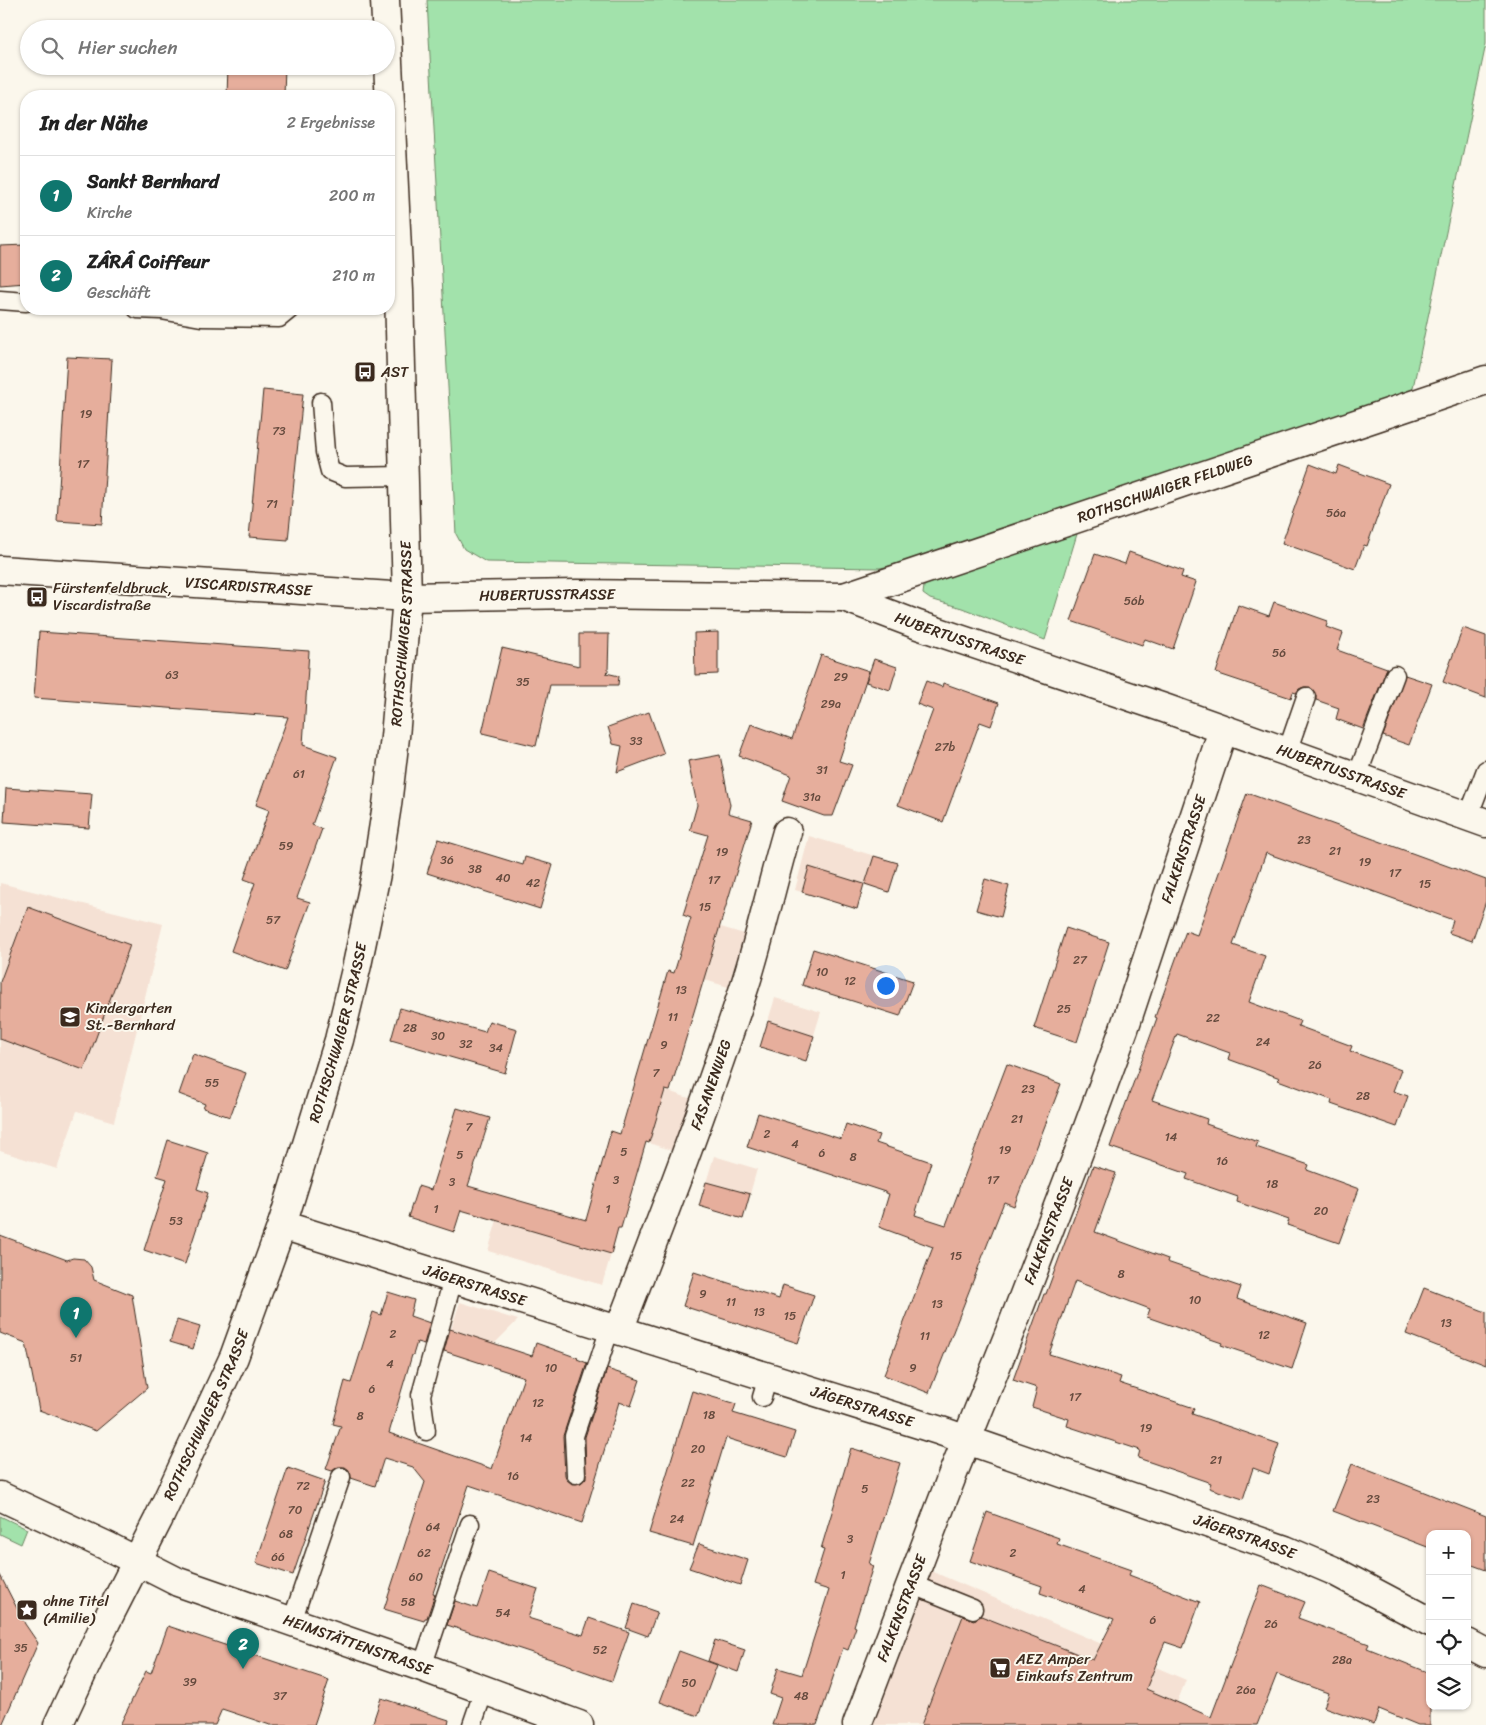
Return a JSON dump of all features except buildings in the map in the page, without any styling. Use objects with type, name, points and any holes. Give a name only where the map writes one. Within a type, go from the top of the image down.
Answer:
[{"type":"street","name":"ROTHSCHWAIGER STRASSE","points":[[386,0],[387,20]]},
{"type":"street","name":"ROTHSCHWAIGER STRASSE","points":[[388,75],[388,90]]},
{"type":"street","name":"ROTHSCHWAIGER STRASSE","points":[[58,1725],[234,1357],[282,1225],[339,1040],[376,874],[395,736],[408,597],[395,310]]},
{"type":"street","name":"ROTHSCHWAIGER FELDWEG","points":[[844,597],[1486,380]]},
{"type":"street","name":"VISCARDISTRASSE","points":[[1,577],[408,597]]},
{"type":"street","name":"HUBERTUSSTRASSE","points":[[408,597],[577,594],[844,597],[918,625],[1167,709],[1477,820]]},
{"type":"street","name":"FALKENSTRASSE","points":[[857,1725],[1106,1080],[1223,730]]},
{"type":"street","name":"FASANENWEG","points":[[614,1329],[691,1143],[717,1071],[746,983],[787,832]]},
{"type":"street","name":"JÄGERSTRASSE","points":[[282,1225],[614,1329],[765,1387],[966,1440],[1286,1550],[1332,1570],[1426,1620]]},
{"type":"street","name":"HEIMSTÄTTENSTRASSE","points":[[0,1496],[192,1588],[422,1667],[579,1725]]},
{"type":"street","points":[[1471,1645],[1486,1654]]},
{"type":"lane","points":[[0,300],[20,302]]},
{"type":"lane","points":[[190,315],[202,317],[280,318],[283,315]]},
{"type":"lane","points":[[321,402],[325,452],[330,471],[345,477],[404,476]]},
{"type":"lane","points":[[1357,776],[1395,675]]},
{"type":"lane","points":[[1287,752],[1306,697]]},
{"type":"lane","points":[[1477,820],[1486,770]]},
{"type":"lane","points":[[426,1431],[421,1394],[453,1279]]},
{"type":"lane","points":[[576,1474],[574,1436],[614,1329]]},
{"type":"lane","points":[[292,1621],[340,1477]]},
{"type":"lane","points":[[422,1667],[470,1524]]},
{"type":"lane","points":[[911,1584],[973,1609]]},
{"type":"lane","points":[[472,1725],[484,1690]]},
{"type":"shaded area","points":[[809,836],[898,863],[889,892],[864,885],[857,909],[795,890]]},
{"type":"shaded area","name":"Kindergarten St.-Bernhard","points":[[0,883],[163,924],[114,1122],[77,1111],[57,1169],[0,1151]]},
{"type":"shaded area","points":[[691,918],[744,934],[728,987],[675,971]]},
{"type":"shaded area","points":[[775,998],[821,1012],[806,1061],[760,1047]]},
{"type":"shaded area","points":[[637,1081],[692,1099],[674,1151],[621,1134]]},
{"type":"shaded area","points":[[714,1156],[757,1169],[743,1219],[699,1206]]},
{"type":"shaded area","points":[[504,1196],[618,1230],[602,1285],[488,1251]]},
{"type":"shaded area","points":[[460,1302],[518,1320],[495,1343],[488,1365],[444,1350]]},
{"type":"shaded area","points":[[924,1568],[1186,1680],[1168,1725],[867,1725]]},
{"type":"green space","points":[[427,0],[1486,0],[1486,44],[1411,397],[924,559],[880,568],[486,562],[464,549],[456,534]]},
{"type":"green space","points":[[1077,534],[1045,640],[962,608],[930,599],[923,594],[924,586],[936,578]]},
{"type":"green space","points":[[0,1516],[27,1529],[21,1544],[0,1534]]},
{"type":"place","name":"AST","points":[[365,372]]},
{"type":"place","name":"Fürstenfeldbruck, Viscardistraße","points":[[37,597]]},
{"type":"place","name":"Kindergarten St.-Bernhard","points":[[70,1017]]},
{"type":"place","name":"Sankt Bernhard","points":[[76,1338]]},
{"type":"place","name":"ohne Titel (Amilie)","points":[[27,1610]]},
{"type":"place","name":"AEZ Amper Einkaufs Zentrum","points":[[1000,1668]]},
{"type":"place","name":"ZÂRÂ Coiffeur","points":[[243,1669]]}]
